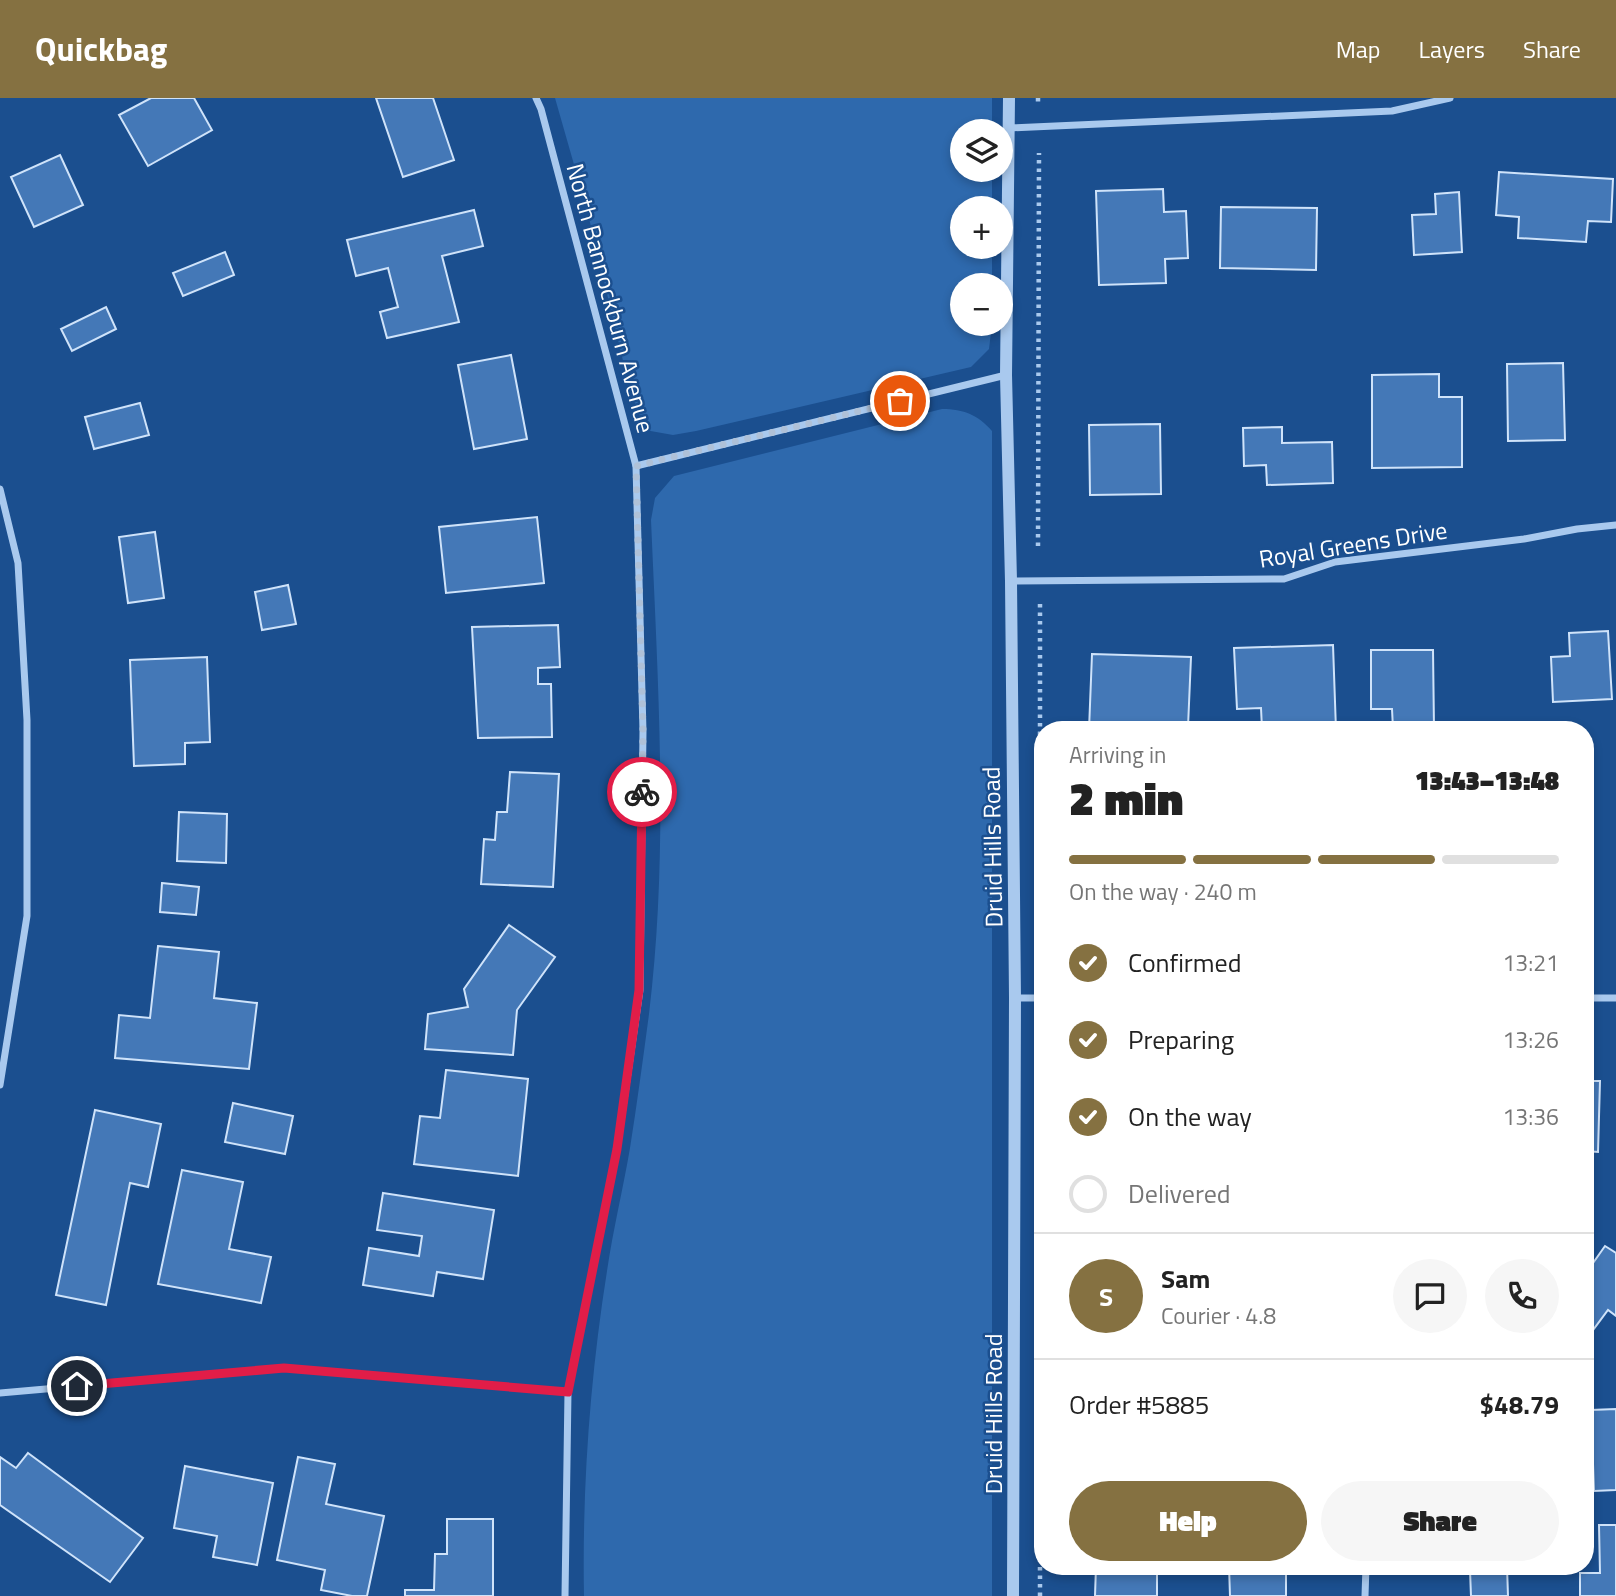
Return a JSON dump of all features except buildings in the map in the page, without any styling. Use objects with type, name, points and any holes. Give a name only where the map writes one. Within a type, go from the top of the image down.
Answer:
[{"type":"street","name":"North Bannockburn Avenue","points":[[536,98],[636,466],[643,731],[639,990],[617,1149],[568,1392],[565,1596]]},
{"type":"street","name":"Druid Hills Road","points":[[1009,98],[1009,119]]},
{"type":"street","points":[[1013,128],[1392,111],[1450,98]]},
{"type":"street","name":"Druid Hills Road","points":[[1008,182],[1006,374],[1015,998],[1013,1596]]},
{"type":"street","points":[[636,466],[1006,374]]},
{"type":"street","points":[[0,489],[18,563],[27,720],[27,916],[0,1084]]},
{"type":"street","name":"Royal Greens Drive","points":[[1011,581],[1284,579],[1335,562],[1616,525]]},
{"type":"street","points":[[1015,998],[1034,998]]},
{"type":"street","points":[[1594,998],[1616,998]]},
{"type":"street","points":[[0,1393],[284,1368],[568,1392]]},
{"type":"street","points":[[1365,1596],[1366,1575]]},
{"type":"path","points":[[1038,546],[1039,153]]},
{"type":"path","points":[[1040,604],[1041,721]]},
{"type":"path","points":[[1040,1575],[1040,1596]]},
{"type":"shaded area","points":[[555,98],[992,98],[992,119],[950,119],[950,182],[992,182],[992,196],[950,196],[950,259],[992,259],[992,273],[950,273],[950,336],[991,336],[989,349],[971,367],[696,431],[673,435],[645,430],[630,390],[587,210]]},
{"type":"shaded area","points":[[942,409],[970,414],[992,431],[992,1596],[584,1596],[588,1433],[596,1352],[609,1256],[635,1115],[655,952],[659,890],[660,767],[651,520],[655,498],[674,476]]},
{"type":"way so far","points":[[642,792],[643,731],[636,466],[900,401]]},
{"type":"route","points":[[77,1386],[284,1368],[568,1392],[617,1149],[639,990],[642,792]]}]
